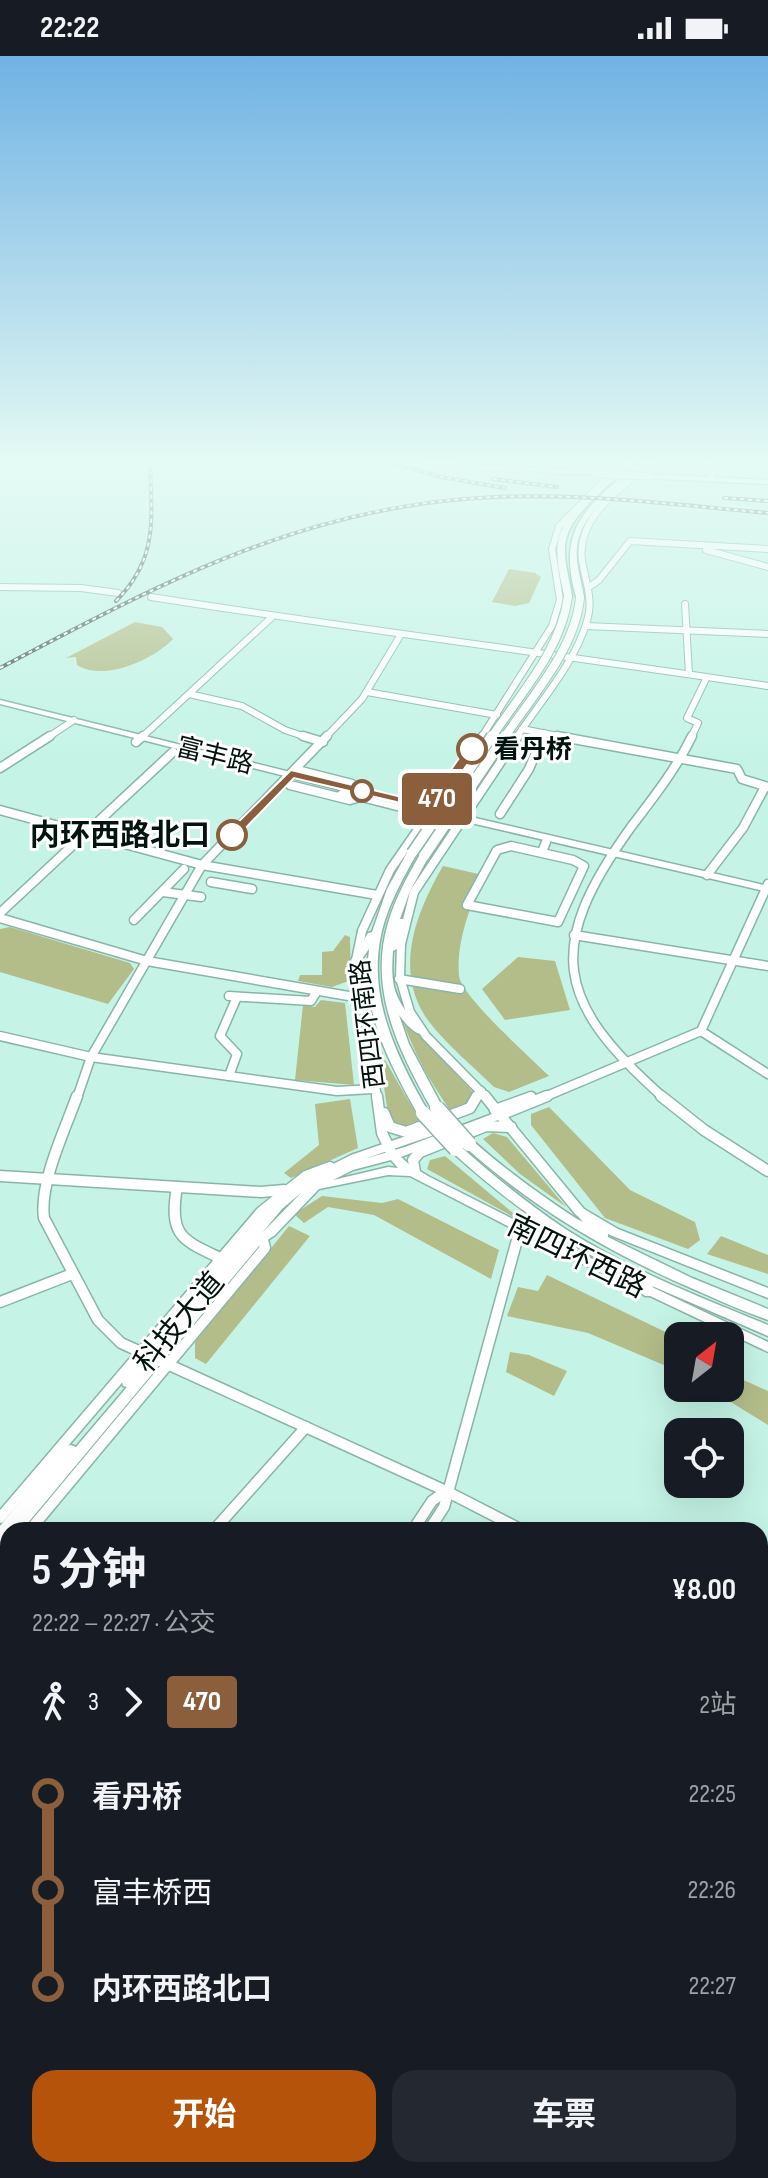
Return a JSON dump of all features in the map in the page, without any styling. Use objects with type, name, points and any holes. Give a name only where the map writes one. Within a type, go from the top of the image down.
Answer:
[{"type":"highway","name":"西四环南路","points":[[423,1113],[393,1063],[381,1027],[371,974],[375,929],[391,889],[563,649],[578,617],[569,596],[564,558]]},
{"type":"highway","name":"西四环南路","points":[[569,596],[577,573],[575,558]]},
{"type":"highway","points":[[577,573],[589,587]]},
{"type":"highway","name":"西四环南路","points":[[418,854],[396,910],[387,989],[407,1059],[462,1147]]},
{"type":"highway","points":[[387,970],[403,921]]},
{"type":"highway","points":[[356,960],[375,929]]},
{"type":"highway","points":[[362,1012],[364,988],[371,974]]},
{"type":"highway","points":[[387,989],[408,1020],[420,1030]]},
{"type":"highway","name":"南四环西路","points":[[423,1113],[525,1210],[604,1259],[744,1314]]},
{"type":"highway","name":"南四环西路","points":[[462,1147],[552,1212],[641,1262]]},
{"type":"highway","points":[[580,1212],[594,1228],[641,1262],[744,1314],[768,1331]]},
{"type":"highway","points":[[604,1259],[650,1292]]},
{"type":"highway","points":[[744,1314],[768,1315]]},
{"type":"main road","name":"富丰路","points":[[0,702],[461,820]]},
{"type":"main road","points":[[0,708],[71,722]]},
{"type":"main road","name":"富丰路","points":[[139,740],[173,752],[288,777]]},
{"type":"main road","points":[[461,820],[767,890]]},
{"type":"main road","points":[[461,820],[543,850],[612,856],[767,890]]},
{"type":"main road","points":[[390,1151],[498,1112]]},
{"type":"main road","name":"南四环西路","points":[[498,1112],[580,1212],[614,1232],[768,1293]]},
{"type":"main road","name":"南四环西路","points":[[390,1151],[397,1162],[520,1229],[768,1347]]},
{"type":"main road","name":"科技大道","points":[[12,1522],[255,1243],[263,1240],[310,1190],[338,1172],[390,1151]]},
{"type":"main road","name":"科技大道","points":[[21,1522],[154,1358],[225,1260],[290,1190],[330,1167],[390,1151]]},
{"type":"main road","points":[[310,1190],[388,1171],[415,1172]]},
{"type":"street","name":"西四环南路","points":[[390,1151],[373,1089],[360,998],[356,960],[362,931],[377,895],[428,811],[538,653],[569,596],[555,558]]},
{"type":"street","name":"西四环南路","points":[[498,1112],[420,1030],[406,1005],[399,979],[403,921],[414,892],[569,658],[586,626],[590,603],[582,558]]},
{"type":"street","points":[[589,587],[599,580],[616,558]]},
{"type":"street","points":[[737,558],[768,567]]},
{"type":"street","points":[[0,587],[81,588],[118,593]]},
{"type":"street","points":[[151,597],[768,688]]},
{"type":"street","points":[[685,604],[689,674]]},
{"type":"street","points":[[139,740],[272,617]]},
{"type":"street","points":[[586,626],[768,634]]},
{"type":"street","points":[[400,636],[367,692],[323,742],[202,865],[91,1057],[42,1205],[44,1218],[72,1274],[109,1333],[121,1343],[446,1491],[506,1522]]},
{"type":"street","points":[[547,636],[559,645],[572,646],[577,643]]},
{"type":"street","points":[[569,658],[768,688]]},
{"type":"street","points":[[705,681],[687,718],[698,723],[681,757],[612,856],[590,896],[574,935],[575,975],[583,1001],[598,1029],[660,1098],[768,1171]]},
{"type":"street","points":[[367,692],[497,715]]},
{"type":"street","points":[[189,694],[242,706],[285,730],[323,742]]},
{"type":"street","points":[[506,701],[537,706]]},
{"type":"street","points":[[0,768],[71,722]]},
{"type":"street","points":[[522,729],[737,769],[742,779],[767,787],[743,828],[707,875]]},
{"type":"street","points":[[500,814],[529,769],[544,733]]},
{"type":"street","points":[[173,752],[0,916],[147,961],[360,998]]},
{"type":"street","points":[[438,797],[471,805]]},
{"type":"street","points":[[0,810],[202,865],[377,895]]},
{"type":"street","points":[[511,846],[543,850],[584,866],[572,892],[558,922],[467,905],[497,850],[511,846]]},
{"type":"street","points":[[134,920],[184,869]]},
{"type":"street","points":[[163,892],[201,900],[212,880],[252,889]]},
{"type":"street","points":[[498,1112],[567,1089],[624,1060],[701,1031],[767,890]]},
{"type":"street","points":[[572,892],[590,896]]},
{"type":"street","points":[[574,935],[768,966]]},
{"type":"street","points":[[399,979],[460,989]]},
{"type":"street","points":[[229,1076],[237,1054],[220,1036],[233,996],[311,1001],[317,991]]},
{"type":"street","points":[[701,1031],[768,1074]]},
{"type":"street","points":[[0,1036],[91,1057],[337,1091],[373,1089]]},
{"type":"street","points":[[390,1151],[406,1132],[470,1108],[481,1091]]},
{"type":"street","points":[[376,1101],[383,1107],[390,1127],[406,1132]]},
{"type":"street","points":[[415,1172],[413,1160],[420,1152],[486,1126],[511,1127]]},
{"type":"street","points":[[0,1176],[261,1192],[290,1190]]},
{"type":"street","points":[[177,1187],[172,1218],[175,1226],[184,1238],[225,1260]]},
{"type":"street","points":[[434,1522],[444,1507],[520,1229]]},
{"type":"street","points":[[0,1302],[72,1274]]},
{"type":"street","points":[[0,1518],[154,1358]]},
{"type":"street","points":[[36,1522],[154,1358]]},
{"type":"street","points":[[221,1522],[306,1427]]},
{"type":"street","points":[[418,1522],[432,1501],[446,1491]]},
{"type":"green space","points":[[509,569],[535,573],[541,577],[529,603],[515,606],[492,602]]},
{"type":"green space","points":[[135,622],[162,627],[173,639],[141,661],[114,670],[88,670],[77,665],[76,657],[66,658]]},
{"type":"green space","points":[[443,866],[483,875],[462,937],[459,976],[463,985],[484,1012],[549,1076],[509,1092],[494,1087],[448,1043],[425,1016],[416,997],[410,959],[413,940],[425,902]]},
{"type":"green space","points":[[10,927],[130,963],[134,969],[108,1004],[0,972],[0,929]]},
{"type":"green space","points":[[345,935],[350,937],[351,980],[332,987],[298,981],[300,975],[322,975],[322,952],[333,951]]},
{"type":"green space","points":[[518,957],[555,961],[570,1010],[505,1020],[482,989]]},
{"type":"green space","points":[[321,1000],[345,1003],[354,1085],[295,1080],[303,1005],[315,1007]]},
{"type":"green space","points":[[399,1009],[407,1022],[473,1092],[468,1104],[450,1110],[420,1062]]},
{"type":"green space","points":[[370,1017],[385,1060],[420,1121],[405,1127],[389,1121],[384,1087],[375,1069]]},
{"type":"green space","points":[[350,1099],[358,1148],[291,1178],[284,1173],[319,1145],[315,1104]]},
{"type":"green space","points":[[549,1107],[630,1190],[695,1222],[700,1240],[688,1249],[605,1218],[531,1125],[531,1114]]},
{"type":"green space","points":[[493,1133],[507,1137],[566,1207],[520,1174],[483,1139]]},
{"type":"green space","points":[[445,1156],[526,1224],[427,1169],[430,1160]]},
{"type":"green space","points":[[322,1196],[382,1203],[398,1199],[499,1250],[491,1279],[374,1215],[328,1207],[304,1223],[294,1214]]},
{"type":"green space","points":[[289,1226],[310,1236],[206,1364],[195,1358],[195,1342]]},
{"type":"green space","points":[[721,1236],[768,1255],[768,1274],[707,1254]]},
{"type":"green space","points":[[547,1275],[664,1331],[664,1365],[588,1333],[507,1316],[518,1287],[538,1291]]},
{"type":"green space","points":[[510,1352],[529,1355],[567,1371],[554,1396],[506,1372]]},
{"type":"green space","points":[[744,1380],[768,1391],[768,1425],[731,1402],[744,1402]]},
{"type":"railway","points":[[116,601],[130,585],[144,558]]},
{"type":"railway","points":[[0,668],[120,606],[226,558]]},
{"type":"bus line","name":"470","points":[[232,835],[291,774],[430,808],[472,749]]},
{"type":"place","name":"看丹桥","points":[[472,749]]},
{"type":"place","name":"内环西路北口","points":[[232,835]]}]
